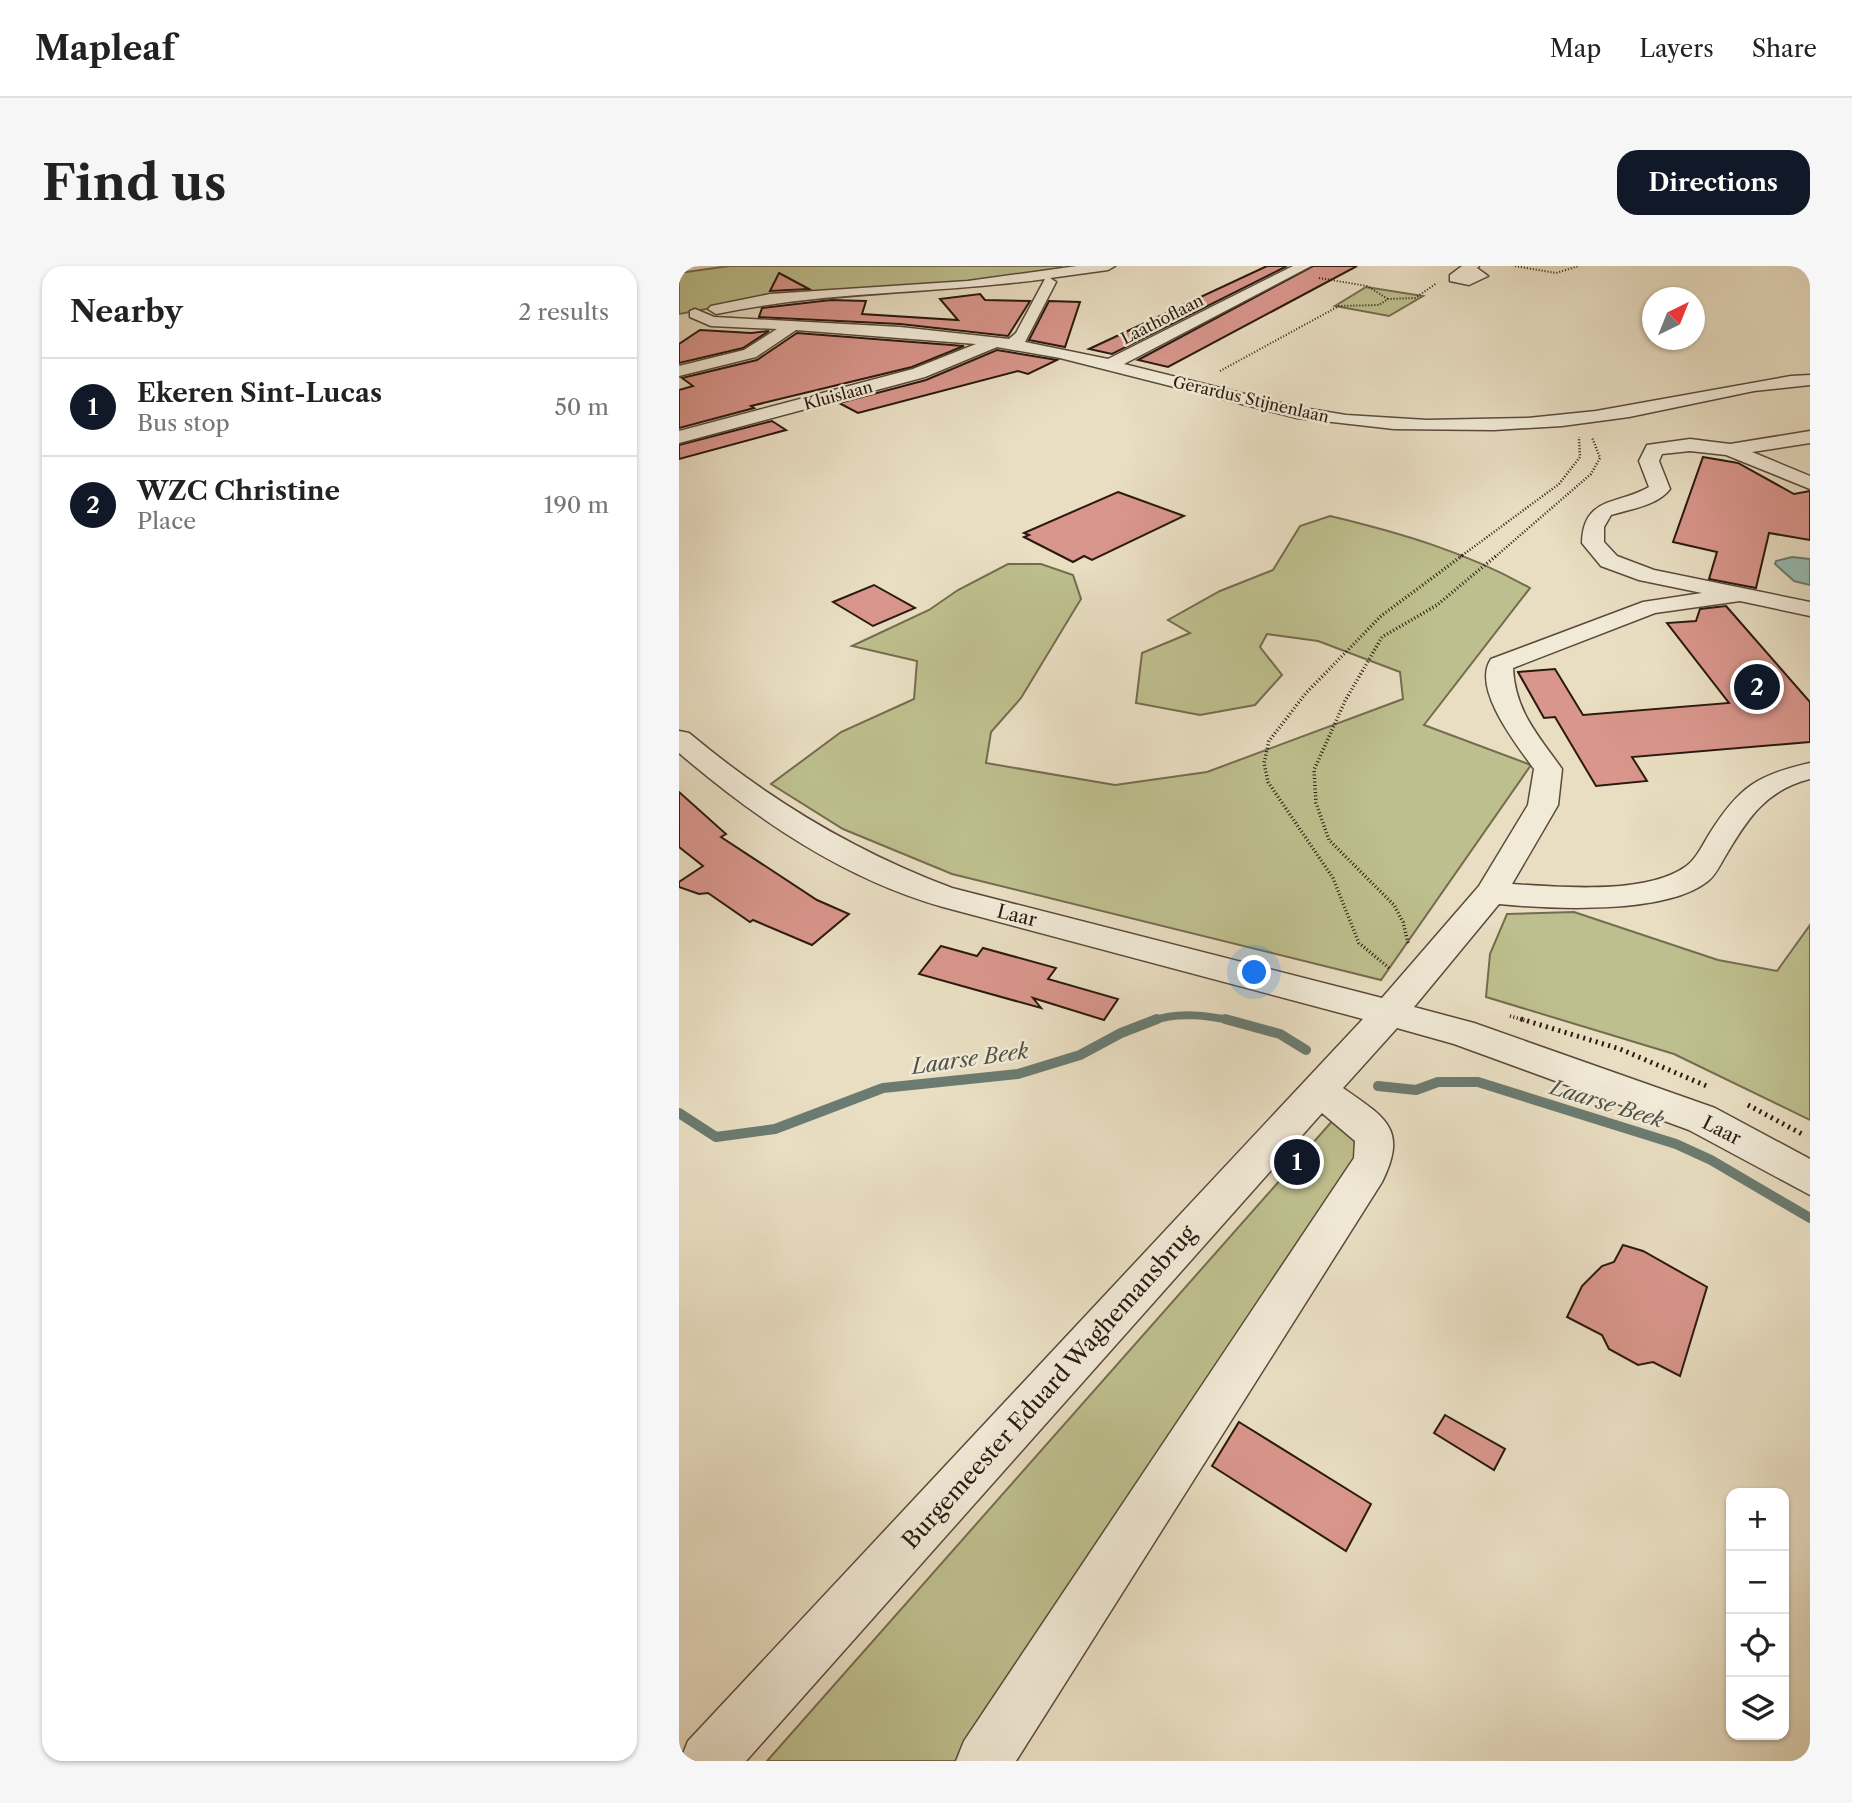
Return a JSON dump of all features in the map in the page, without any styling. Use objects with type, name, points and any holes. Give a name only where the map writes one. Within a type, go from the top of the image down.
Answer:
[{"type":"street","points":[[687,315],[770,298],[968,285],[1108,266]]},
{"type":"street","name":"Laathoflaan","points":[[1111,365],[1297,270]]},
{"type":"street","points":[[1013,344],[1023,335],[1049,282]]},
{"type":"street","name":"Gerardus Stijnenlaan","points":[[687,315],[711,321],[947,335],[1013,344],[1111,365],[1292,410],[1381,423],[1486,423],[1572,419],[1664,405],[1750,386],[1810,380]]},
{"type":"street","points":[[679,371],[750,354],[792,326]]},
{"type":"street","name":"Kluislaan","points":[[679,437],[919,373],[995,342]]},
{"type":"street","points":[[1730,450],[1810,437]]},
{"type":"street","points":[[1810,483],[1789,477],[1749,456],[1730,450],[1690,445],[1654,449],[1649,461],[1660,489],[1645,498],[1603,511],[1593,527],[1593,543],[1609,561],[1647,575],[1734,596],[1810,609]]},
{"type":"street","points":[[1403,994],[1467,924],[1491,893],[1542,805],[1548,769],[1515,722],[1501,693],[1500,664],[1651,607],[1734,596]]},
{"type":"street","name":"Laar","points":[[679,739],[733,785],[784,822],[833,851],[890,878],[943,896],[1403,994],[1461,1032],[1702,1119],[1810,1178]]},
{"type":"street","points":[[1491,893],[1538,898],[1634,893],[1672,887],[1697,874],[1745,800],[1778,777],[1810,771]]},
{"type":"street","name":"Burgemeester Eduard Waghemansbrug","points":[[708,1761],[1319,1091],[1403,994]]},
{"type":"street","points":[[984,1761],[1374,1158],[1375,1137],[1360,1120],[1319,1091]]},
{"type":"path","points":[[679,268],[695,266]]},
{"type":"path","points":[[1515,266],[1553,273],[1569,272],[1579,266]]},
{"type":"path","points":[[1297,270],[1367,286],[1388,299]]},
{"type":"path","points":[[1194,386],[1339,306],[1379,305],[1388,299],[1415,298],[1461,270]]},
{"type":"path","points":[[1403,994],[1359,943],[1333,878],[1268,782],[1264,763],[1269,741],[1306,693],[1381,616],[1533,506],[1569,474],[1577,464],[1582,445],[1572,419]]},
{"type":"path","points":[[1403,994],[1409,955],[1402,916],[1374,882],[1331,846],[1315,798],[1313,771],[1358,676],[1381,637],[1432,609],[1463,585],[1591,474],[1600,458],[1598,449],[1593,438],[1572,419]]},
{"type":"green space","points":[[729,266],[1062,266],[1056,269],[1060,272],[733,304],[679,314],[679,273]]},
{"type":"green space","points":[[1366,287],[1423,296],[1389,316],[1335,306]]},
{"type":"green space","points":[[1330,516],[1433,545],[1482,564],[1530,588],[1424,725],[1531,765],[1381,980],[952,874],[843,829],[771,784],[841,732],[914,699],[917,661],[852,646],[929,610],[958,590],[1008,564],[1041,564],[1073,575],[1081,599],[1021,698],[991,732],[986,763],[1115,785],[1207,772],[1403,699],[1400,672],[1318,641],[1267,634],[1260,647],[1282,675],[1255,705],[1200,715],[1136,703],[1142,653],[1190,633],[1168,620],[1220,591],[1273,570],[1300,526]]},
{"type":"green space","points":[[1574,912],[1718,960],[1777,971],[1810,925],[1810,1120],[1674,1054],[1486,997],[1490,954],[1507,914]]},
{"type":"green space","points":[[1334,1119],[1366,1148],[969,1761],[767,1761]]},
{"type":"water","points":[[1792,557],[1810,559],[1810,585],[1794,581],[1775,564],[1776,561]]},
{"type":"building","points":[[1267,266],[1287,266],[1112,354],[1089,349]]},
{"type":"building","points":[[1313,266],[1357,266],[1168,367],[1138,360]]},
{"type":"building","points":[[779,273],[809,289],[770,291]]},
{"type":"building","points":[[980,294],[985,300],[1030,301],[1008,336],[900,324],[759,317],[762,308],[831,300],[866,301],[862,314],[958,320],[940,299]]},
{"type":"building","points":[[1049,301],[1080,302],[1065,347],[1029,340]]},
{"type":"building","points":[[700,330],[751,333],[769,331],[743,348],[679,363],[679,344]]},
{"type":"building","points":[[797,333],[964,346],[912,367],[751,406],[754,408],[679,428],[679,390],[693,386],[682,378],[757,360]]},
{"type":"building","points":[[997,350],[1057,360],[1028,374],[1018,371],[858,413],[839,403],[926,380]]},
{"type":"building","points":[[772,421],[786,430],[679,459],[679,445]]},
{"type":"building","points":[[1703,457],[1738,463],[1794,494],[1810,491],[1810,540],[1769,533],[1756,588],[1709,579],[1717,552],[1673,542]]},
{"type":"building","points":[[1118,492],[1184,516],[1092,560],[1084,556],[1073,562],[1024,537],[1029,535],[1024,533]]},
{"type":"building","points":[[874,585],[915,608],[873,626],[833,602]]},
{"type":"building","points":[[1726,606],[1810,702],[1810,742],[1632,757],[1647,781],[1596,786],[1555,717],[1544,718],[1518,672],[1555,669],[1583,715],[1729,703],[1667,623],[1696,621],[1700,609]]},
{"type":"building","points":[[679,792],[726,834],[721,837],[817,900],[849,914],[812,945],[753,920],[750,922],[708,893],[699,894],[679,887],[679,882],[703,866],[679,847]]},
{"type":"building","points":[[941,946],[977,956],[983,948],[1056,968],[1048,979],[1118,999],[1104,1020],[1033,998],[1041,1008],[919,974]]},
{"type":"building","points":[[1623,1245],[1643,1251],[1707,1287],[1680,1376],[1653,1362],[1638,1365],[1609,1349],[1602,1335],[1567,1317],[1582,1286],[1602,1266],[1614,1262]]},
{"type":"building","points":[[1445,1415],[1505,1449],[1494,1470],[1434,1433]]},
{"type":"building","points":[[1239,1422],[1371,1504],[1346,1551],[1212,1466]]},
{"type":"waterway","name":"Laarse Beek","points":[[1153,1021],[1183,1015],[1228,1020]]},
{"type":"waterway","name":"Laarse Beek","points":[[679,1113],[716,1137],[775,1129],[883,1088],[1018,1074],[1080,1055],[1121,1033],[1157,1019]]},
{"type":"waterway","name":"Laarse Beek","points":[[1228,1020],[1235,1021]]},
{"type":"waterway","name":"Laarse Beek","points":[[1228,1020],[1280,1034],[1306,1050]]},
{"type":"waterway","name":"Laarse Beek","points":[[1378,1086],[1416,1090],[1438,1082],[1478,1082],[1676,1144],[1711,1160],[1810,1218]]},
{"type":"place","name":"WZC Christine","points":[[1757,687]]},
{"type":"place","name":"Ekeren Sint-Lucas","points":[[1297,1162]]}]
